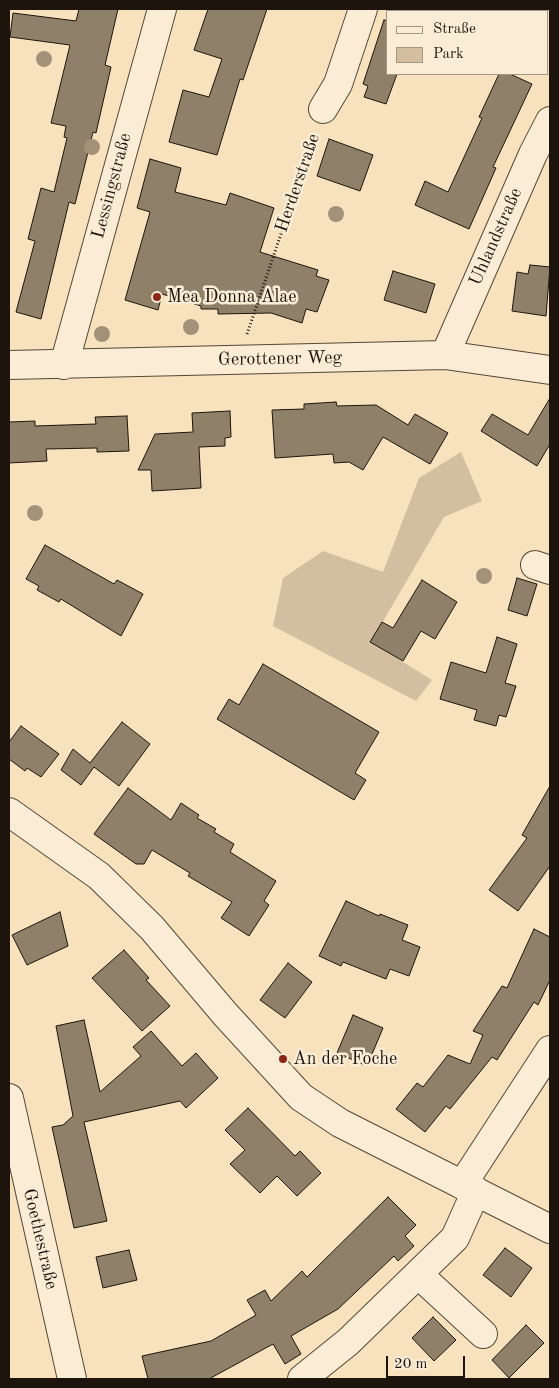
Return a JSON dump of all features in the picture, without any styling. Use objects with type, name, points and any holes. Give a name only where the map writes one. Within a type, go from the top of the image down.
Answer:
[{"type":"street","name":"Lessingstraße","points":[[64,365],[162,9]]},
{"type":"street","name":"Herderstraße","points":[[323,110],[338,84],[363,9]]},
{"type":"street","name":"Uhlandstraße","points":[[445,355],[533,154],[550,121]]},
{"type":"street","name":"Gerottener Weg","points":[[9,365],[445,355],[550,370]]},
{"type":"street","points":[[9,812],[99,876],[152,928],[225,1014],[301,1097],[340,1123],[550,1229]]},
{"type":"street","points":[[302,1379],[348,1342],[455,1238],[469,1188],[550,1050]]},
{"type":"street","name":"Goethestraße","points":[[9,1098],[72,1379]]},
{"type":"street","points":[[418,1274],[483,1334]]},
{"type":"path","name":"Herderstraße","points":[[237,359],[323,110]]},
{"type":"green space","points":[[461,452],[482,501],[444,517],[371,642],[432,680],[416,701],[273,626],[283,578],[323,551],[383,572],[419,478]]},
{"type":"building","points":[[79,9],[118,9],[105,65],[111,67],[96,133],[93,132],[75,204],[69,202],[41,319],[16,312],[35,241],[28,239],[41,188],[54,192],[67,138],[64,137],[66,126],[51,123],[70,45],[10,37],[13,13],[76,21]]},
{"type":"building","points":[[208,9],[267,9],[243,80],[240,79],[217,155],[169,142],[183,90],[209,97],[222,59],[194,50]]},
{"type":"building","points":[[384,20],[386,20],[386,75],[397,75],[386,104],[364,97],[368,86],[363,84]]},
{"type":"building","points":[[499,75],[512,75],[532,84],[493,167],[496,168],[469,229],[415,205],[425,181],[448,192],[482,118],[479,117]]},
{"type":"building","points":[[329,139],[373,155],[360,191],[317,176]]},
{"type":"building","points":[[150,159],[181,168],[175,192],[226,205],[230,193],[274,208],[260,252],[318,270],[316,276],[329,280],[317,312],[306,309],[302,323],[271,313],[218,314],[218,309],[201,309],[201,306],[162,294],[158,310],[125,300],[150,212],[137,208]]},
{"type":"building","points":[[530,265],[550,267],[546,316],[512,311],[517,272],[528,274]]},
{"type":"building","points":[[393,271],[435,284],[426,313],[384,300]]},
{"type":"building","points":[[550,398],[550,444],[537,466],[481,431],[492,414],[528,435]]},
{"type":"building","points":[[336,402],[337,406],[376,405],[408,425],[415,414],[448,433],[430,464],[383,437],[363,470],[349,462],[334,463],[333,454],[275,458],[272,410],[304,409],[304,404]]},
{"type":"building","points":[[230,411],[231,437],[225,438],[225,446],[199,447],[201,488],[152,491],[151,470],[138,470],[155,434],[193,432],[192,413]]},
{"type":"building","points":[[127,416],[129,451],[97,452],[97,448],[46,449],[47,461],[9,463],[9,422],[35,421],[35,426],[96,424],[95,417]]},
{"type":"building","points":[[45,545],[114,584],[117,580],[143,594],[121,636],[61,599],[59,602],[37,590],[39,586],[26,579]]},
{"type":"building","points":[[517,578],[537,584],[527,616],[508,610]]},
{"type":"building","points":[[422,580],[457,602],[435,639],[421,631],[403,661],[370,642],[382,622],[393,628]]},
{"type":"building","points":[[497,637],[517,644],[505,683],[516,686],[506,717],[499,715],[496,726],[474,720],[477,710],[440,699],[451,662],[486,673]]},
{"type":"building","points":[[263,664],[379,732],[355,773],[366,780],[354,800],[217,719],[229,699],[239,705]]},
{"type":"building","points":[[122,722],[150,744],[119,786],[94,767],[81,785],[61,770],[73,749],[90,763]]},
{"type":"building","points":[[21,726],[59,754],[41,777],[27,768],[25,771],[9,759],[9,742]]},
{"type":"building","points":[[550,786],[550,866],[518,911],[489,890],[527,838],[522,835]]},
{"type":"building","points":[[128,788],[171,820],[181,803],[199,815],[197,818],[216,829],[214,832],[234,844],[230,852],[276,881],[264,901],[269,905],[249,936],[221,918],[232,902],[188,876],[190,873],[152,850],[144,864],[136,864],[94,834]]},
{"type":"building","points":[[346,901],[379,916],[380,914],[408,925],[402,940],[420,947],[409,976],[390,969],[386,979],[343,962],[341,966],[319,956]]},
{"type":"building","points":[[60,912],[68,946],[27,965],[12,935]]},
{"type":"building","points":[[534,929],[550,937],[550,980],[538,1005],[534,1002],[497,1060],[492,1057],[450,1109],[446,1106],[425,1132],[396,1109],[417,1083],[423,1087],[448,1055],[470,1064],[483,1035],[473,1031],[502,986],[507,988]]},
{"type":"building","points":[[124,950],[149,978],[146,980],[170,1006],[142,1031],[92,978]]},
{"type":"building","points":[[288,963],[312,982],[285,1018],[260,1000]]},
{"type":"building","points":[[353,1015],[383,1028],[367,1066],[337,1053]]},
{"type":"building","points":[[84,1020],[100,1092],[141,1056],[133,1047],[151,1031],[182,1066],[196,1053],[218,1078],[186,1108],[180,1101],[84,1122],[107,1221],[74,1228],[52,1127],[63,1125],[73,1116],[56,1026]]},
{"type":"building","points":[[248,1108],[295,1156],[300,1151],[321,1173],[297,1196],[277,1176],[260,1193],[230,1164],[245,1150],[225,1130]]},
{"type":"building","points":[[388,1197],[416,1225],[405,1236],[414,1246],[398,1261],[394,1256],[338,1309],[291,1336],[301,1354],[285,1364],[273,1344],[209,1379],[148,1379],[142,1356],[211,1341],[256,1315],[247,1300],[265,1290],[271,1301],[302,1271],[307,1277]]},
{"type":"building","points":[[505,1248],[532,1268],[511,1297],[483,1275]]},
{"type":"building","points":[[129,1250],[137,1280],[103,1288],[96,1257]]},
{"type":"building","points":[[433,1317],[456,1340],[434,1361],[412,1338]]},
{"type":"building","points":[[526,1325],[544,1343],[509,1378],[492,1360]]},
{"type":"place","name":"Mea Donna Alae","points":[[157,297]]},
{"type":"place","name":"An der Foche","points":[[283,1059]]}]
